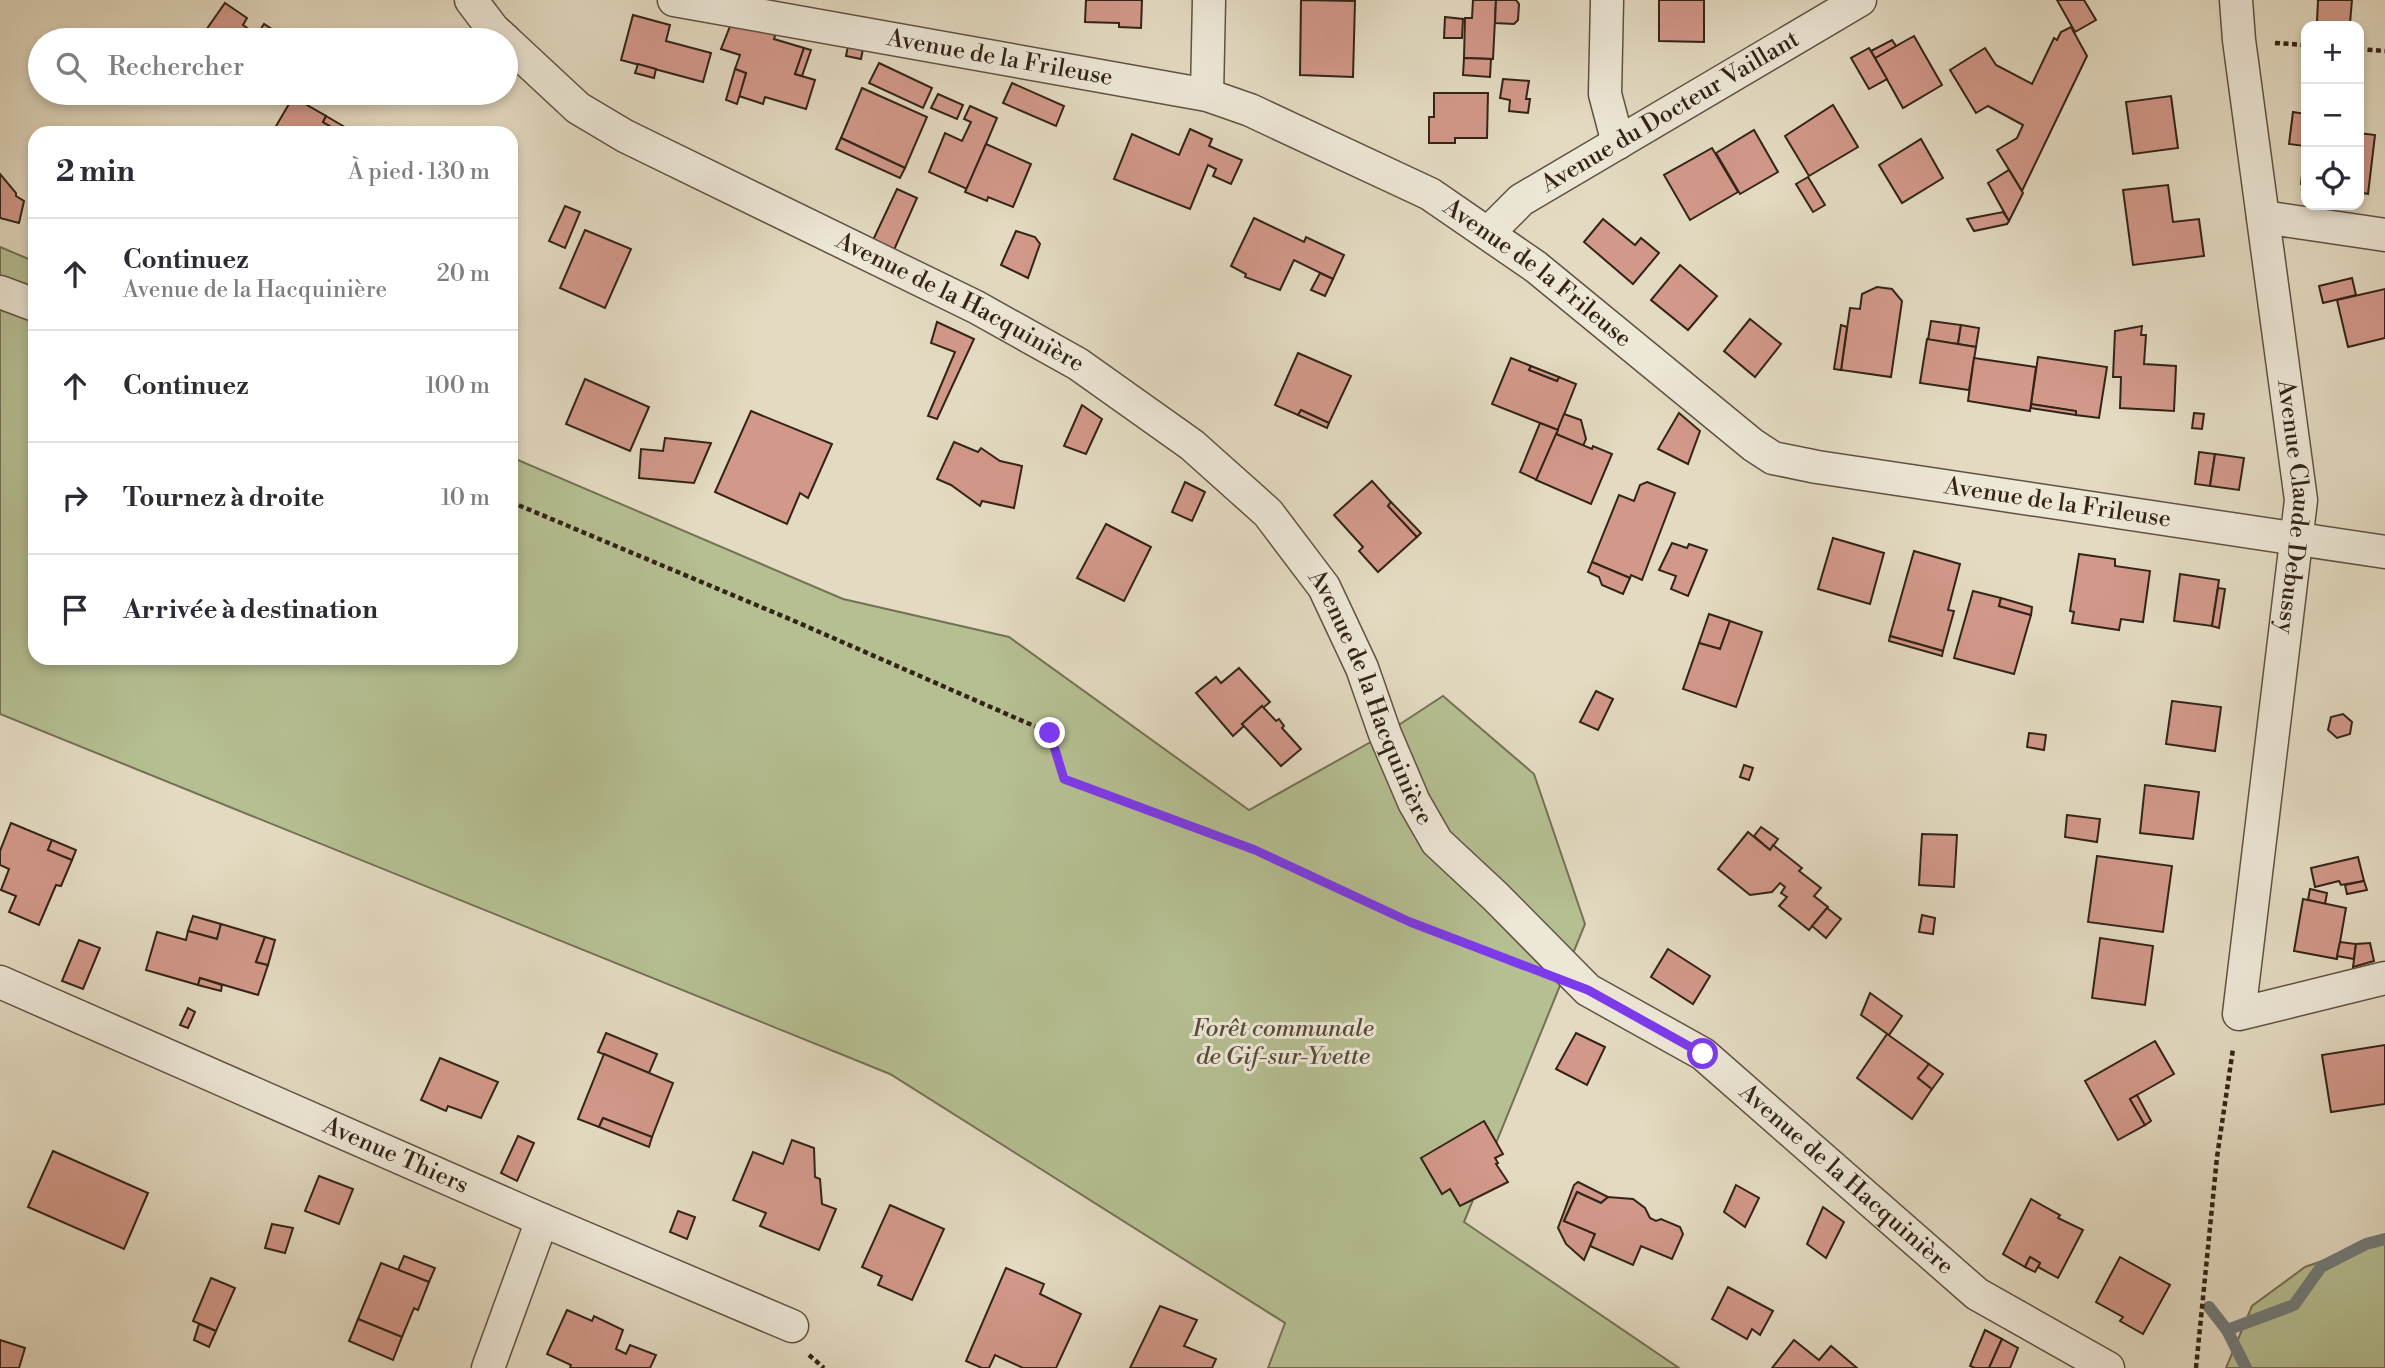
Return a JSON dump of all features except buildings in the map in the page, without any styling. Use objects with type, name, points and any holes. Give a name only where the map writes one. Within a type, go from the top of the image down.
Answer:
[{"type":"street","name":"Avenue de la Hacquinière","points":[[471,0],[492,28]]},
{"type":"street","name":"Avenue de la Frileuse","points":[[674,0],[820,13],[1207,95],[1250,110],[1430,194],[1536,267],[1753,444],[1773,457],[1817,467],[2385,552]]},
{"type":"street","points":[[1207,95],[1209,0]]},
{"type":"street","points":[[1606,0],[1605,94],[1618,143]]},
{"type":"street","name":"Avenue du Docteur Vaillant","points":[[1488,233],[1521,201],[1860,0]]},
{"type":"street","name":"Avenue Claude Debussy","points":[[2236,0],[2301,500],[2239,1013]]},
{"type":"street","name":"Avenue de la Hacquinière","points":[[518,53],[578,108],[625,136],[987,313],[1078,364],[1192,444],[1268,513],[1324,587],[1362,668],[1385,734],[1414,802],[1437,842],[1588,990],[1703,1054],[1977,1294],[2108,1368]]},
{"type":"street","points":[[2263,217],[2385,235]]},
{"type":"street","points":[[0,292],[28,302]]},
{"type":"street","points":[[2239,1013],[2385,978]]},
{"type":"street","name":"Avenue Thiers","points":[[0,982],[542,1220],[792,1326]]},
{"type":"street","points":[[488,1368],[542,1220]]},
{"type":"path","points":[[2364,49],[2385,51]]},
{"type":"path","points":[[518,505],[1050,733],[1064,779],[1255,850],[1410,922],[1511,961]]},
{"type":"path","points":[[2196,1368],[2217,1157],[2239,1013]]},
{"type":"green space","name":"Forêt communale de Gif-sur-Yvette","points":[[0,247],[28,259],[28,665],[518,665],[518,460],[843,599],[1009,637],[1249,810],[1385,734],[1443,696],[1534,774],[1585,924],[1464,1222],[1679,1368],[1268,1368],[1285,1323],[890,1074],[0,714]]},
{"type":"green space","points":[[2385,1239],[2385,1368],[2226,1368],[2252,1306],[2305,1267]]},
{"type":"waterway","points":[[2209,1307],[2227,1330],[2294,1305],[2321,1267],[2366,1244],[2385,1239]]},
{"type":"waterway","points":[[2227,1330],[2246,1368]]},
{"type":"route","points":[[1050,733],[1064,779],[1255,850],[1410,922],[1588,990],[1703,1054]]}]
